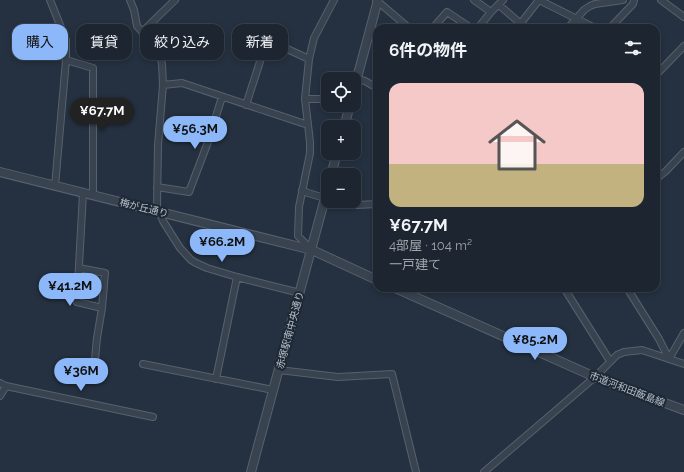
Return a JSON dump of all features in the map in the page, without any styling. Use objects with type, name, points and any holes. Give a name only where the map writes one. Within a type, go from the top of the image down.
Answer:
[{"type":"street","points":[[50,0],[59,24]]},
{"type":"street","points":[[130,0],[134,10],[137,26],[140,30]]},
{"type":"street","points":[[150,24],[176,0]]},
{"type":"street","points":[[334,0],[314,38],[309,59],[305,98],[310,153],[298,207],[298,236],[312,250],[373,278]]},
{"type":"street","points":[[359,72],[377,0],[404,24]]},
{"type":"street","points":[[474,0],[491,12]]},
{"type":"street","points":[[521,24],[539,0],[588,24]]},
{"type":"street","points":[[572,24],[584,10],[595,2],[623,0]]},
{"type":"street","points":[[614,24],[634,0]]},
{"type":"street","points":[[661,0],[684,17]]},
{"type":"street","points":[[481,24],[501,2],[518,24]]},
{"type":"street","points":[[436,24],[446,12],[465,24]]},
{"type":"street","points":[[246,105],[266,43],[285,48],[309,59]]},
{"type":"street","points":[[660,72],[684,46]]},
{"type":"street","points":[[55,186],[66,60],[93,68],[93,196]]},
{"type":"street","points":[[161,60],[163,85],[158,145],[158,212],[180,248],[191,260],[207,268],[300,294]]},
{"type":"street","points":[[361,80],[373,86]]},
{"type":"street","points":[[163,85],[182,83],[308,125]]},
{"type":"street","points":[[157,187],[189,192],[208,142],[222,97]]},
{"type":"street","points":[[305,98],[321,99]]},
{"type":"street","points":[[660,176],[684,152]]},
{"type":"street","name":"梅が丘通り","points":[[0,172],[312,250]]},
{"type":"street","points":[[302,190],[308,193],[321,194]]},
{"type":"street","points":[[83,193],[77,302],[102,308]]},
{"type":"street","points":[[361,205],[373,204]]},
{"type":"street","name":"赤塚駅南中央通り","points":[[251,472],[323,208]]},
{"type":"street","points":[[79,268],[105,273],[93,380]]},
{"type":"street","points":[[216,379],[237,277]]},
{"type":"street","name":"市道河和田飯島線","points":[[407,292],[596,377],[684,410]]},
{"type":"street","points":[[567,292],[610,361]]},
{"type":"street","points":[[630,292],[659,339],[669,359]]},
{"type":"street","points":[[669,359],[684,333]]},
{"type":"street","points":[[484,472],[596,377],[617,355],[624,352],[642,350],[684,364]]},
{"type":"street","points":[[143,364],[273,390]]},
{"type":"street","points":[[279,370],[338,377],[392,374],[416,472]]},
{"type":"street","points":[[0,396],[3,385],[153,417]]}]
